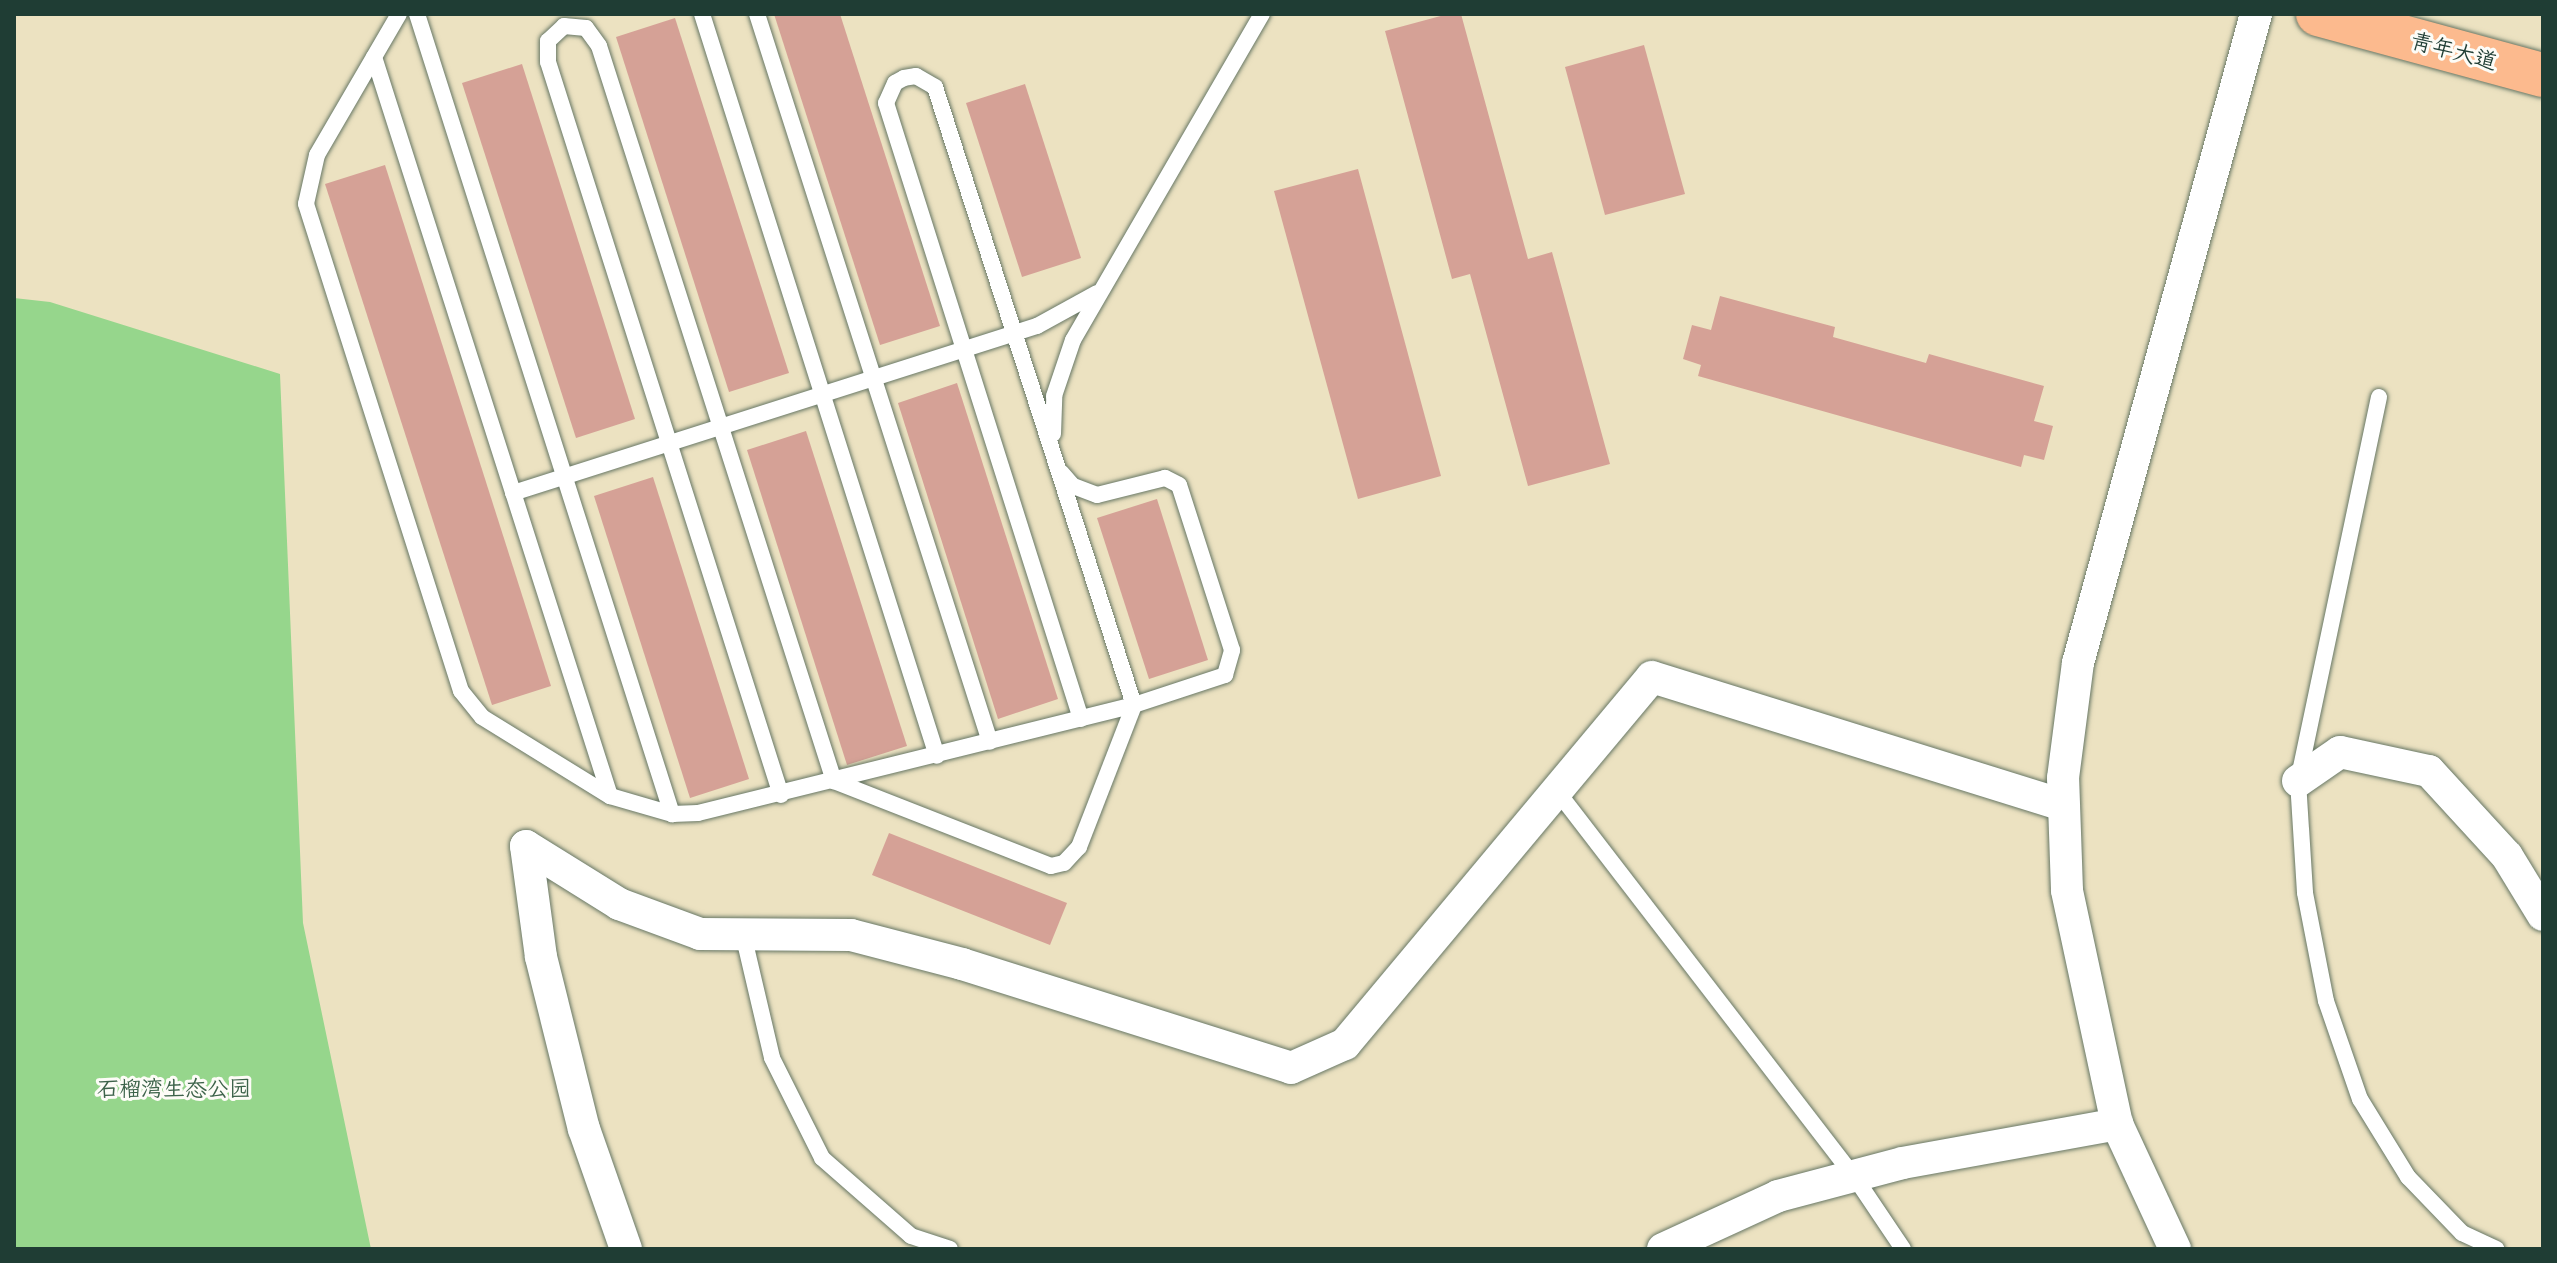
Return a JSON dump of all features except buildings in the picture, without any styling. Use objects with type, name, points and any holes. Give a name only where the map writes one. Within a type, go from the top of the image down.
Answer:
[{"type":"highway","name":"青年大道","points":[[2318,14],[2543,75]]},
{"type":"street","points":[[2175,1249],[2117,1124],[2067,890],[2064,805],[2078,663],[2256,14]]},
{"type":"street","points":[[626,1249],[584,1129],[552,1000],[526,846],[619,904],[700,934],[851,935],[962,964],[1291,1068],[1345,1044],[1652,677],[2064,805]]},
{"type":"street","points":[[2298,781],[2340,752],[2429,771],[2507,856],[2543,915]]},
{"type":"street","points":[[1663,1249],[1778,1196],[1854,1176],[2117,1124]]},
{"type":"lane","points":[[399,14],[310,170],[310,221],[461,691],[482,717],[610,796],[672,814],[724,809],[937,756],[1134,705],[1225,675],[1233,660],[1179,485],[1165,478],[1097,495],[1073,486],[1057,465],[1052,419],[1061,367],[1101,290],[1262,14]]},
{"type":"lane","points":[[417,14],[672,814]]},
{"type":"lane","points":[[702,14],[937,756]]},
{"type":"lane","points":[[757,14],[990,742]]},
{"type":"lane","points":[[781,795],[548,62],[548,41],[564,26],[586,28],[599,46],[834,781]]},
{"type":"lane","points":[[374,57],[610,796]]},
{"type":"lane","points":[[834,781],[1039,863],[1064,863],[1079,847],[1134,705],[935,87],[927,79],[904,78],[895,83],[886,103],[1081,719]]},
{"type":"lane","points":[[513,493],[1015,333],[1101,290]]},
{"type":"lane","points":[[2379,397],[2298,781],[2305,893],[2326,1001],[2360,1099],[2408,1177],[2462,1233],[2496,1249]]},
{"type":"lane","points":[[1557,791],[1854,1176],[1903,1249]]},
{"type":"lane","points":[[743,934],[772,1058],[822,1158],[912,1242],[950,1249]]},
{"type":"green space","name":"石榴湾生态公园","points":[[14,298],[50,302],[280,374],[303,923],[371,1249],[14,1249]]}]
